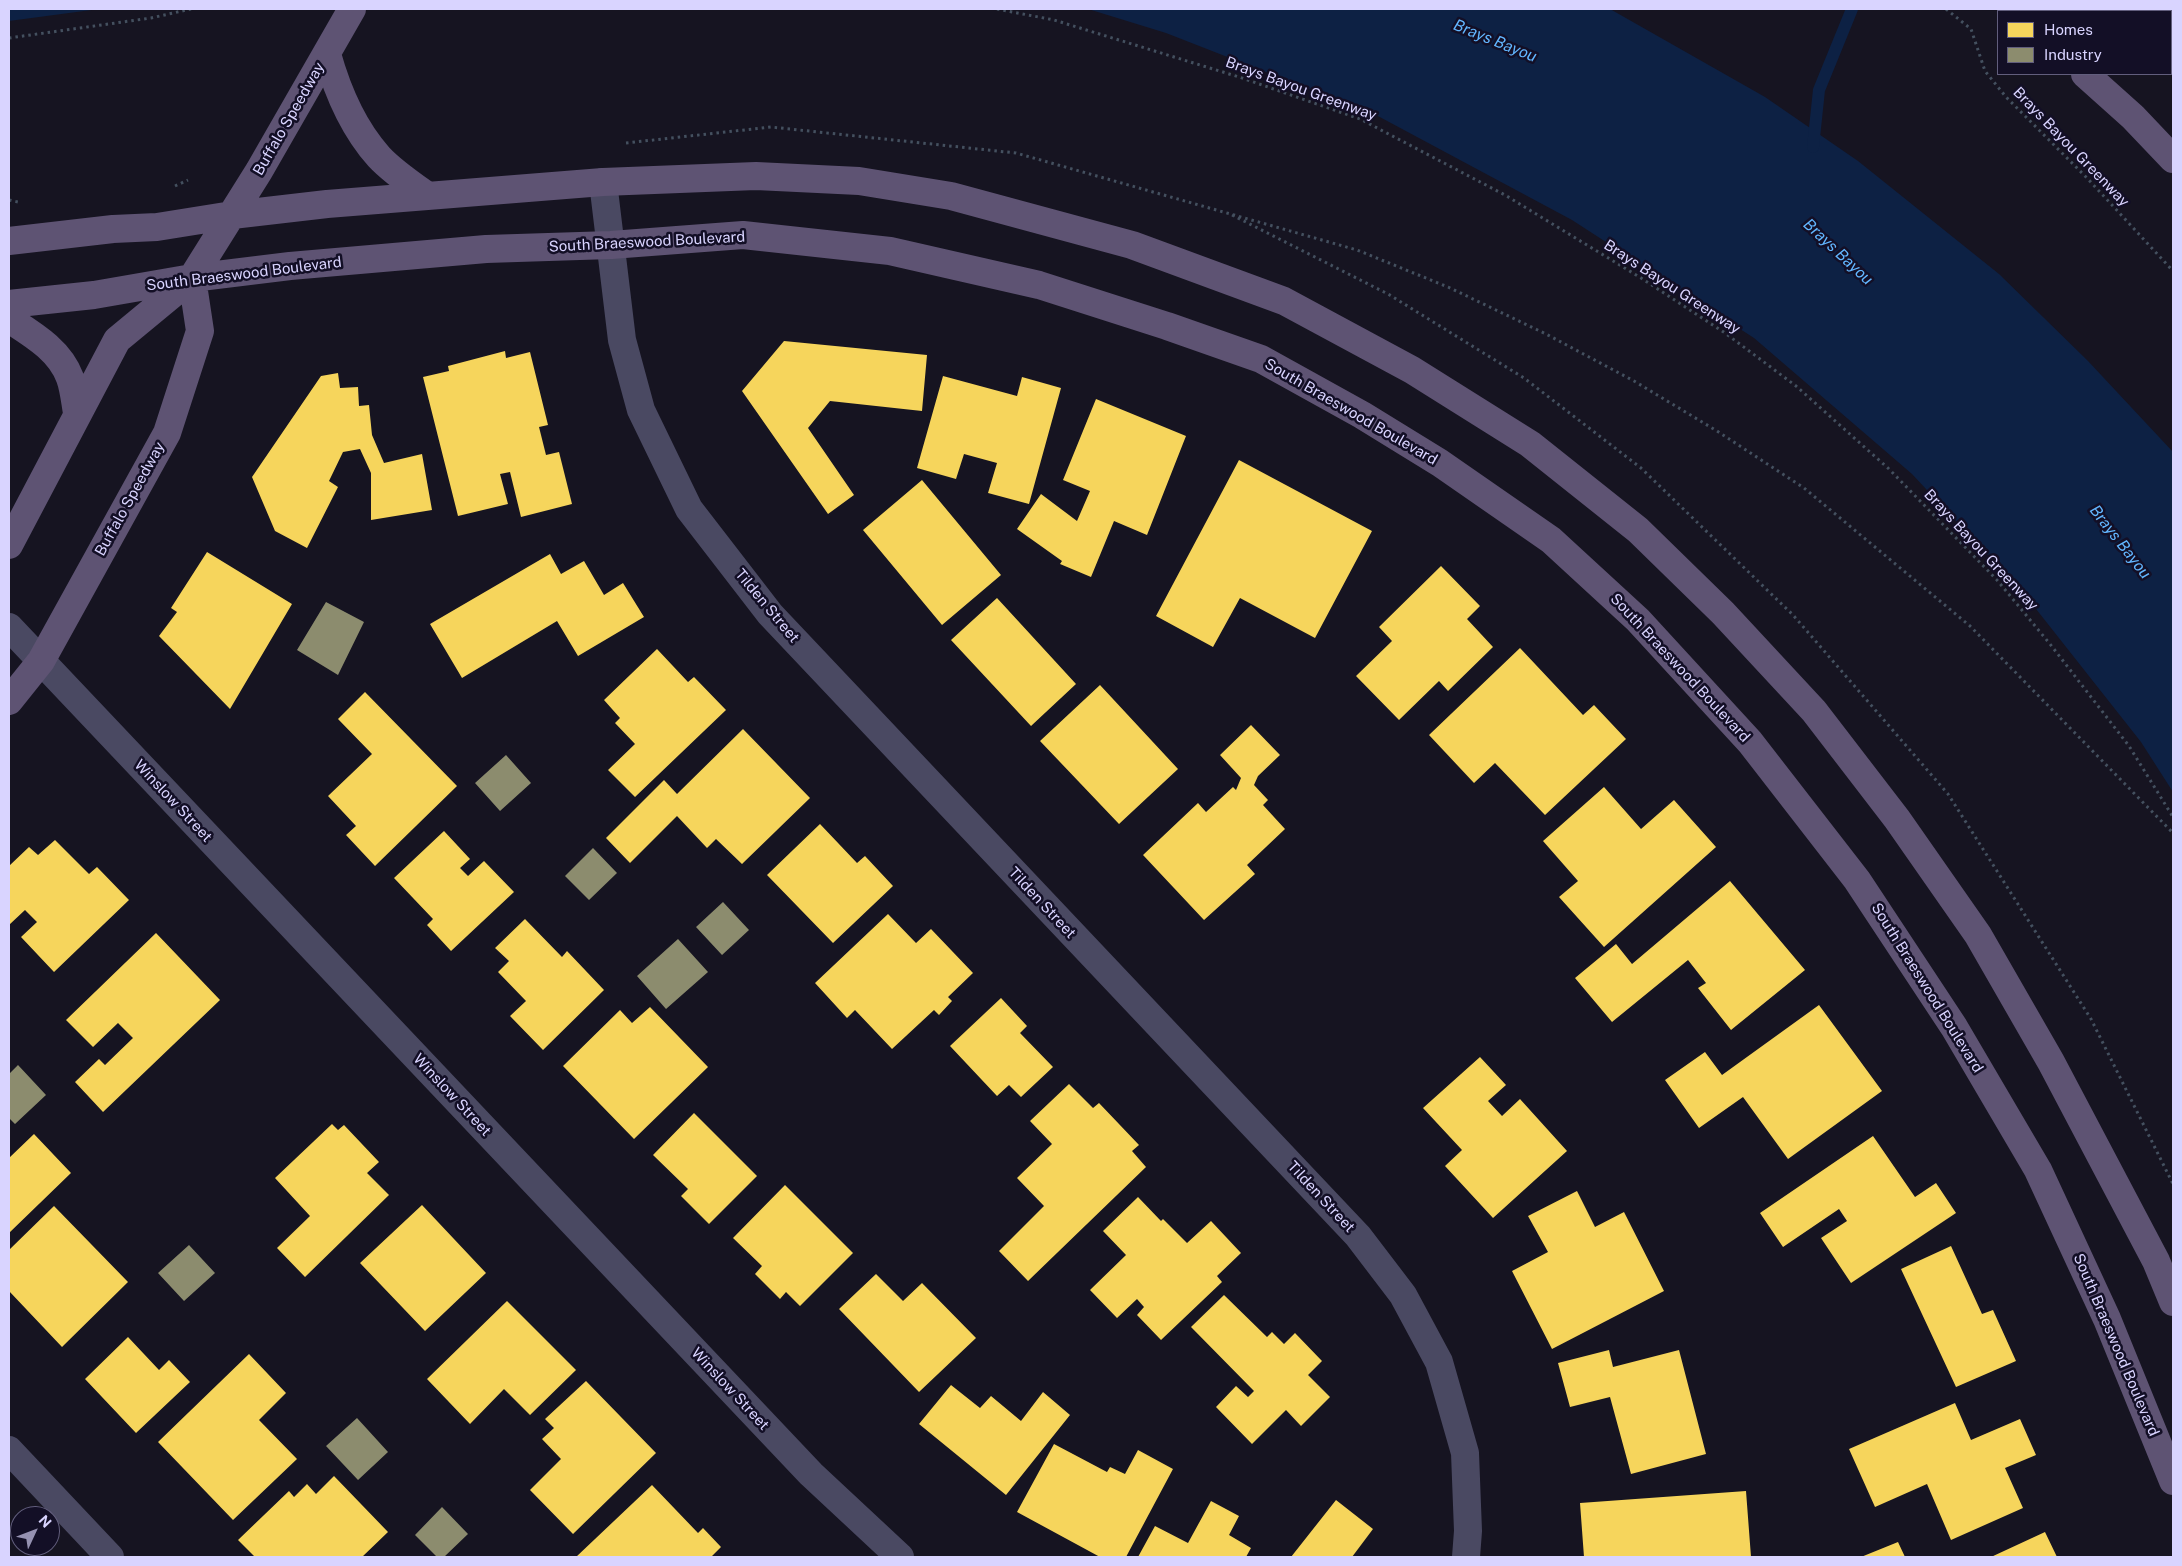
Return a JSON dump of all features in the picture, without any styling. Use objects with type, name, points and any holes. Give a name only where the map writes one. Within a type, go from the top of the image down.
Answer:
[{"type":"main road","name":"Buffalo Speedway","points":[[9,545],[116,340],[192,278],[232,215],[352,9]]},
{"type":"main road","points":[[329,50],[337,88],[357,126],[379,156],[428,196]]},
{"type":"main road","points":[[2087,75],[2133,117],[2173,159]]},
{"type":"main road","points":[[9,241],[113,229],[157,227],[232,215],[327,204],[603,182],[756,176],[859,181],[951,196],[1132,245],[1284,301],[1412,370],[1530,444],[1638,530],[1723,613],[1814,711],[1896,819],[1983,943],[2060,1079],[2156,1261],[2173,1302]]},
{"type":"main road","name":"South Braeswood Boulevard","points":[[9,304],[108,294],[192,278],[290,266],[486,249],[611,245],[743,235],[890,251],[1048,288],[1260,359],[1362,416],[1440,463],[1551,540],[1638,620],[1750,742],[1857,880],[1954,1027],[2038,1170],[2107,1319],[2173,1481]]},
{"type":"main road","name":"Buffalo Speedway","points":[[9,701],[41,661],[166,434],[200,331],[192,278]]},
{"type":"main road","points":[[9,319],[41,339],[59,359],[70,377],[77,413]]},
{"type":"street","name":"Tilden Street","points":[[603,182],[622,340],[641,410],[689,509],[770,614],[1358,1236],[1403,1295],[1439,1362],[1465,1453],[1468,1530],[1466,1557]]},
{"type":"street","name":"Winslow Street","points":[[9,627],[811,1474],[900,1557]]},
{"type":"street","points":[[9,1450],[110,1557]]},
{"type":"path","points":[[9,38],[150,18],[191,9]]},
{"type":"path","name":"Brays Bayou Greenway","points":[[997,9],[1054,20],[1239,77],[1360,119],[1505,195],[1641,278],[1725,333],[1796,386],[1882,463],[1997,580],[2050,644],[2129,746],[2173,817]]},
{"type":"path","name":"Brays Bayou Greenway","points":[[1946,9],[1971,29],[1985,70],[2006,97],[2087,178],[2173,271]]},
{"type":"water","points":[[9,9],[99,9],[9,21]]},
{"type":"water","name":"Brays Bayou","points":[[1088,9],[1610,9],[1765,97],[1858,161],[1999,274],[2088,361],[2173,452],[2173,792],[2141,742],[2025,595],[1912,474],[1754,338],[1572,220],[1376,115],[1166,33]]},
{"type":"building: Homes","points":[[784,341],[927,355],[922,411],[830,401],[808,428],[854,495],[828,514],[742,391]]},
{"type":"building: Homes","points":[[505,351],[506,358],[530,352],[548,425],[539,427],[546,455],[559,452],[572,504],[521,517],[510,472],[500,474],[508,504],[458,516],[423,377],[449,371],[448,366]]},
{"type":"building: Homes","points":[[338,373],[340,388],[358,387],[359,406],[369,405],[372,435],[384,463],[422,454],[432,510],[371,520],[371,473],[360,449],[343,452],[329,481],[338,487],[307,548],[275,531],[252,477],[321,376]]},
{"type":"building: Homes","points":[[943,376],[1017,396],[1022,377],[1061,388],[1029,504],[988,493],[997,463],[964,454],[956,479],[917,468]]},
{"type":"building: Homes","points":[[1096,399],[1186,436],[1147,535],[1114,521],[1091,577],[1060,564],[1062,561],[1017,529],[1041,494],[1077,521],[1090,491],[1063,480]]},
{"type":"building: Homes","points":[[1239,460],[1372,531],[1315,638],[1240,598],[1213,647],[1156,616]]},
{"type":"building: Homes","points":[[922,480],[1001,575],[942,625],[863,530]]},
{"type":"building: Homes","points":[[207,552],[292,604],[230,709],[159,636],[177,612],[171,608]]},
{"type":"building: Homes","points":[[550,554],[561,574],[584,561],[604,595],[623,583],[644,617],[578,656],[557,621],[462,678],[430,624]]},
{"type":"building: Homes","points":[[1441,566],[1480,606],[1467,619],[1493,647],[1448,691],[1439,681],[1399,720],[1356,676],[1392,641],[1379,627]]},
{"type":"building: Homes","points":[[997,598],[1076,684],[1031,726],[951,640]]},
{"type":"building: Homes","points":[[1520,648],[1583,715],[1594,705],[1626,739],[1545,815],[1495,763],[1474,783],[1429,735]]},
{"type":"building: Homes","points":[[657,649],[688,682],[694,677],[726,710],[635,797],[608,770],[635,744],[615,723],[620,718],[604,700]]},
{"type":"building: Homes","points":[[1100,685],[1178,769],[1119,824],[1040,741]]},
{"type":"building: Homes","points":[[365,692],[457,786],[375,866],[346,835],[356,826],[328,796],[372,754],[338,719]]},
{"type":"building: Homes","points":[[1251,725],[1280,755],[1258,776],[1254,785],[1268,800],[1263,805],[1285,829],[1247,865],[1255,874],[1204,920],[1143,855],[1198,803],[1206,812],[1233,787],[1236,790],[1241,778],[1220,755]]},
{"type":"building: Homes","points":[[743,729],[810,798],[742,864],[716,839],[707,848],[677,816],[630,863],[606,838],[664,780],[677,794]]},
{"type":"building: Homes","points":[[1604,787],[1641,829],[1674,800],[1716,847],[1604,947],[1559,897],[1578,881],[1543,841]]},
{"type":"building: Homes","points":[[820,824],[857,863],[865,856],[893,886],[833,943],[767,875]]},
{"type":"building: Homes","points":[[444,831],[470,859],[460,868],[468,876],[484,861],[514,892],[451,951],[427,925],[433,919],[394,878]]},
{"type":"building: Homes","points":[[55,840],[89,874],[97,867],[129,900],[54,972],[21,937],[37,922],[25,910],[9,925],[9,866],[29,847],[38,855]]},
{"type":"building: Homes","points":[[1730,881],[1805,970],[1731,1030],[1698,988],[1706,983],[1688,960],[1612,1022],[1575,978],[1616,944],[1632,964]]},
{"type":"building: Homes","points":[[888,914],[916,943],[931,929],[973,973],[948,997],[952,1001],[939,1015],[934,1010],[892,1049],[855,1010],[847,1018],[815,983]]},
{"type":"building: Homes","points":[[525,919],[562,957],[567,951],[604,990],[543,1050],[510,1016],[526,1001],[498,972],[509,961],[495,948]]},
{"type":"building: Homes","points":[[156,933],[220,1000],[103,1112],[75,1082],[99,1059],[105,1065],[133,1038],[118,1023],[93,1047],[66,1020]]},
{"type":"building: Homes","points":[[1001,998],[1027,1026],[1020,1033],[1053,1067],[1021,1097],[1009,1085],[997,1096],[950,1046]]},
{"type":"building: Homes","points":[[1819,1005],[1882,1091],[1788,1159],[1743,1097],[1699,1128],[1665,1080],[1705,1052],[1722,1075]]},
{"type":"building: Homes","points":[[650,1007],[708,1067],[634,1139],[563,1066],[620,1010],[632,1023]]},
{"type":"building: Homes","points":[[1480,1057],[1506,1085],[1488,1101],[1502,1116],[1520,1099],[1567,1151],[1493,1218],[1445,1166],[1462,1150],[1423,1108]]},
{"type":"building: Homes","points":[[1069,1084],[1093,1108],[1099,1103],[1139,1145],[1132,1151],[1146,1167],[1028,1281],[999,1251],[1044,1206],[1017,1178],[1052,1144],[1030,1121]]},
{"type":"building: Homes","points":[[694,1113],[757,1176],[709,1224],[681,1196],[688,1189],[653,1155]]},
{"type":"building: Homes","points":[[332,1124],[338,1130],[344,1125],[379,1162],[367,1173],[389,1195],[305,1277],[277,1248],[310,1216],[275,1178]]},
{"type":"building: Homes","points":[[34,1134],[71,1173],[9,1233],[9,1158]]},
{"type":"building: Homes","points":[[1873,1136],[1915,1197],[1936,1183],[1956,1213],[1851,1283],[1821,1238],[1847,1221],[1839,1209],[1783,1247],[1760,1213]]},
{"type":"building: Homes","points":[[785,1185],[853,1253],[800,1306],[786,1292],[780,1299],[755,1274],[762,1266],[733,1238]]},
{"type":"building: Homes","points":[[1577,1191],[1595,1227],[1624,1212],[1664,1291],[1552,1349],[1512,1271],[1548,1252],[1528,1216]]},
{"type":"building: Homes","points":[[1138,1197],[1161,1221],[1163,1219],[1187,1243],[1211,1221],[1241,1253],[1217,1276],[1222,1282],[1161,1340],[1137,1315],[1144,1307],[1137,1299],[1117,1318],[1090,1290],[1126,1255],[1103,1231]]},
{"type":"building: Homes","points":[[422,1205],[486,1273],[425,1331],[360,1263]]},
{"type":"building: Homes","points":[[54,1206],[128,1282],[62,1347],[9,1291],[9,1250]]},
{"type":"building: Homes","points":[[1951,1246],[1982,1314],[1993,1310],[2016,1361],[1956,1387],[1901,1269]]},
{"type":"building: Homes","points":[[876,1274],[903,1301],[922,1283],[976,1338],[919,1392],[839,1309]]},
{"type":"building: Homes","points":[[1224,1295],[1267,1337],[1272,1332],[1284,1344],[1295,1333],[1322,1361],[1308,1375],[1330,1397],[1301,1426],[1286,1410],[1252,1444],[1216,1407],[1236,1386],[1248,1397],[1254,1391],[1191,1327]]},
{"type":"building: Homes","points":[[507,1301],[576,1370],[530,1415],[504,1389],[470,1424],[427,1379]]},
{"type":"building: Homes","points":[[128,1337],[159,1370],[169,1360],[190,1382],[136,1433],[85,1379]]},
{"type":"building: Homes","points":[[1609,1350],[1613,1367],[1679,1350],[1706,1454],[1631,1474],[1610,1397],[1570,1407],[1558,1363]]},
{"type":"building: Homes","points":[[249,1354],[286,1393],[259,1420],[297,1459],[233,1520],[158,1442]]},
{"type":"building: Homes","points":[[586,1381],[656,1453],[573,1534],[530,1490],[561,1459],[542,1439],[554,1428],[545,1419]]},
{"type":"building: Homes","points":[[951,1385],[980,1408],[991,1396],[1021,1421],[1043,1392],[1070,1415],[1006,1495],[919,1424]]},
{"type":"building: Homes","points":[[1955,1403],[1971,1440],[2020,1419],[2036,1455],[2005,1468],[2023,1508],[1951,1540],[1927,1484],[1875,1507],[1849,1449]]},
{"type":"building: Homes","points":[[1054,1444],[1107,1472],[1110,1467],[1125,1474],[1138,1450],[1173,1469],[1126,1557],[1100,1557],[1017,1512]]},
{"type":"building: Homes","points":[[334,1476],[388,1532],[362,1557],[255,1557],[238,1540],[289,1491],[294,1497],[307,1484],[316,1494]]},
{"type":"building: Homes","points":[[652,1485],[698,1533],[703,1528],[721,1547],[713,1557],[576,1557]]},
{"type":"building: Homes","points":[[1746,1491],[1751,1557],[1584,1557],[1580,1503]]},
{"type":"building: Homes","points":[[1336,1500],[1373,1529],[1352,1557],[1291,1557]]},
{"type":"building: Homes","points":[[1211,1501],[1239,1516],[1229,1535],[1251,1548],[1246,1557],[1138,1557],[1155,1526],[1188,1543]]},
{"type":"building: Homes","points":[[2045,1532],[2057,1557],[1991,1557]]},
{"type":"building: Homes","points":[[1898,1542],[1905,1557],[1861,1557]]},
{"type":"building: Industry","points":[[326,602],[364,622],[338,675],[297,650]]},
{"type":"building: Industry","points":[[506,755],[531,783],[500,811],[475,783]]},
{"type":"building: Industry","points":[[593,848],[617,873],[589,900],[565,876]]},
{"type":"building: Industry","points":[[723,902],[749,930],[722,955],[696,927]]},
{"type":"building: Industry","points":[[678,939],[708,972],[666,1009],[637,976]]},
{"type":"building: Industry","points":[[18,1065],[46,1095],[15,1124],[9,1118],[9,1074]]},
{"type":"building: Industry","points":[[189,1245],[215,1273],[184,1301],[158,1273]]},
{"type":"building: Industry","points":[[357,1418],[388,1452],[358,1480],[326,1446]]},
{"type":"building: Industry","points":[[442,1507],[468,1534],[444,1557],[437,1557],[415,1535]]},
{"type":"waterway","points":[[1813,147],[1819,90],[1852,9]]}]
